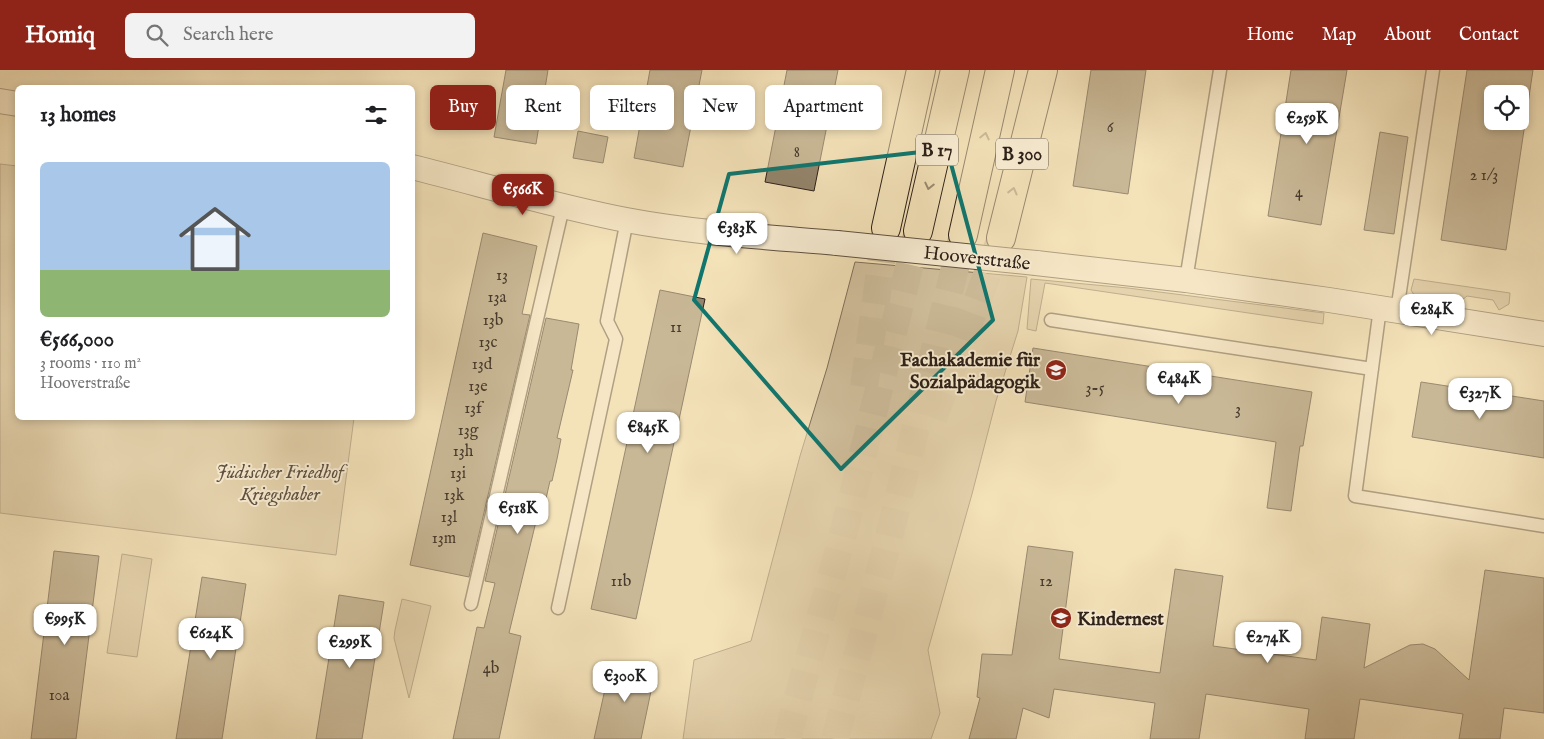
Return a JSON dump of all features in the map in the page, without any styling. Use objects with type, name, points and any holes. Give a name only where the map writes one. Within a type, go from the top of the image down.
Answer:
[{"type":"highway","points":[[886,228],[920,70]]},
{"type":"highway","name":"B 17","points":[[918,231],[955,70]]},
{"type":"highway","name":"B 17","points":[[963,235],[1000,70]]},
{"type":"highway","name":"B 300","points":[[1001,238],[1043,70]]},
{"type":"street","points":[[0,101],[15,104]]},
{"type":"street","name":"Hooverstraße","points":[[415,168],[563,207],[628,220],[717,234],[837,243],[1186,280],[1329,300],[1544,334]]},
{"type":"lane","points":[[1186,280],[1220,70]]},
{"type":"lane","points":[[1433,70],[1389,310],[1372,369],[1355,496],[1544,526]]},
{"type":"lane","points":[[471,604],[563,207]]},
{"type":"lane","points":[[558,608],[616,339],[607,321],[628,220]]},
{"type":"lane","points":[[1051,320],[1372,369]]},
{"type":"highlighted area","points":[[947,149],[993,320],[841,469],[694,300],[729,174]]},
{"type":"green space","name":"Jüdischer Friedhof Kriegshaber","points":[[0,164],[15,166],[15,420],[354,420],[336,555],[0,513]]},
{"type":"green space","points":[[855,262],[1027,277],[1018,331],[996,401],[928,650],[940,713],[931,739],[683,739],[694,660],[751,641],[800,456],[827,368]]},
{"type":"green space","points":[[1031,279],[1128,288],[1324,313],[1323,324],[1045,283],[1036,331],[1027,329]]},
{"type":"green space","points":[[1414,279],[1510,293],[1509,304],[1499,310],[1493,300],[1467,296],[1457,304],[1416,298],[1411,290]]},
{"type":"green space","points":[[122,554],[152,559],[137,657],[107,653]]},
{"type":"green space","points":[[402,599],[431,606],[409,698],[394,638]]},
{"type":"building","points":[[506,70],[548,70],[546,85],[506,85],[506,130],[538,130],[536,144],[494,137]]},
{"type":"building","points":[[650,70],[702,70],[699,85],[684,85],[684,130],[690,130],[683,167],[634,158],[639,130],[674,130],[674,85],[647,85]]},
{"type":"building","points":[[787,70],[838,70],[835,85],[784,85]]},
{"type":"building","points":[[1091,70],[1146,70],[1128,194],[1073,186]]},
{"type":"building","points":[[1291,70],[1347,70],[1321,225],[1268,216]]},
{"type":"building","points":[[1467,70],[1533,70],[1529,97],[1529,85],[1484,85],[1484,130],[1524,130],[1506,250],[1441,240]]},
{"type":"building","points":[[775,130],[826,130],[814,191],[765,182]]},
{"type":"building","points":[[578,131],[608,137],[603,163],[573,158]]},
{"type":"building","points":[[1380,132],[1408,137],[1394,234],[1364,230]]},
{"type":"building","points":[[483,233],[537,246],[522,314],[530,315],[469,577],[410,565]]},
{"type":"building","points":[[660,290],[705,299],[636,619],[591,609]]},
{"type":"building","points":[[546,318],[579,324],[571,370],[573,370],[557,438],[561,439],[557,459],[545,503],[541,501],[509,633],[521,636],[499,739],[453,739],[477,627],[484,628],[495,583],[485,581]]},
{"type":"building","points":[[1033,348],[1312,392],[1303,446],[1300,446],[1291,511],[1267,508],[1276,442],[1025,402]]},
{"type":"building","points":[[1421,382],[1544,401],[1544,458],[1412,437]]},
{"type":"building","points":[[1028,546],[1073,552],[1059,659],[1160,673],[1175,569],[1223,576],[1213,646],[1316,660],[1322,617],[1370,624],[1364,668],[1410,645],[1423,644],[1435,649],[1469,680],[1485,570],[1544,578],[1544,713],[1504,708],[1500,739],[1459,739],[1463,714],[1360,699],[1354,739],[1305,739],[1309,709],[1206,694],[1199,739],[1150,739],[1155,703],[1054,689],[1049,718],[1023,708],[1016,739],[969,739],[980,698],[977,697],[982,654],[1012,655]]},
{"type":"building","points":[[54,551],[99,556],[76,739],[31,739]]},
{"type":"building","points":[[202,577],[246,584],[222,739],[176,739]]},
{"type":"building","points":[[339,595],[384,602],[362,739],[316,739]]},
{"type":"building","points":[[611,662],[655,672],[641,739],[594,739]]},
{"type":"tunnel","points":[[864,387],[886,228]]},
{"type":"tunnel","points":[[787,739],[845,527],[918,231]]},
{"type":"tunnel","points":[[835,739],[889,537],[963,235]]},
{"type":"tunnel","points":[[933,418],[1001,238]]},
{"type":"place","name":"Fachakademie für Sozialpädagogik","points":[[1056,370]]},
{"type":"place","name":"Kindernest","points":[[1061,618]]}]
